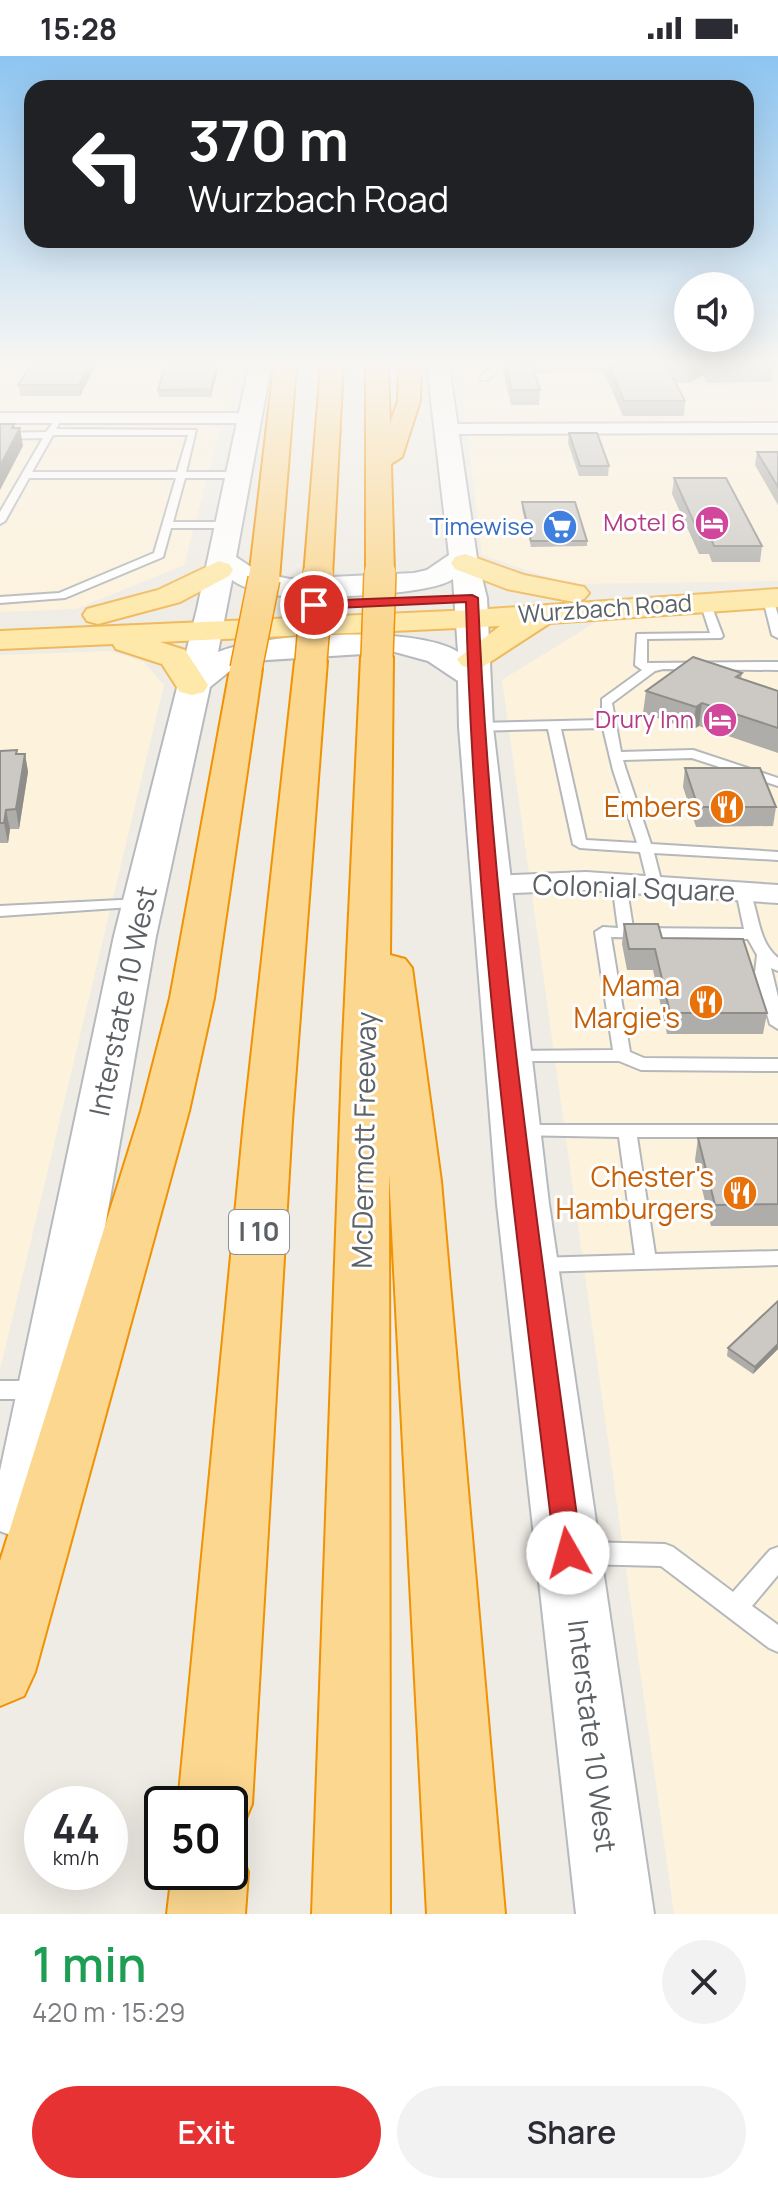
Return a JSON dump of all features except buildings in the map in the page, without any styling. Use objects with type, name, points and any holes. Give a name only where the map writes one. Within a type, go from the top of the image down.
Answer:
[{"type":"highway","points":[[0,1672],[165,1111],[192,998],[246,669],[264,579],[276,453]]},
{"type":"highway","points":[[314,453],[323,486]]},
{"type":"highway","name":"I 10","points":[[216,1786],[268,1121],[311,661],[325,453]]},
{"type":"highway","name":"McDermott Freeway","points":[[351,1914],[365,1063],[380,573],[378,453]]},
{"type":"highway","points":[[379,485],[392,453]]},
{"type":"highway","points":[[373,818],[415,1181],[466,1914]]},
{"type":"highway","points":[[206,1914],[208,1890]]},
{"type":"main road","name":"Interstate 10 West","points":[[0,1640],[23,1390],[209,620],[241,453]]},
{"type":"main road","name":"Interstate 10 West","points":[[448,453],[473,609],[476,727],[516,1131],[615,1914]]},
{"type":"main road","points":[[92,626],[169,596],[220,564],[241,576],[290,588],[414,582],[437,577],[464,560],[569,603]]},
{"type":"main road","name":"Wurzbach Road","points":[[0,622],[92,626],[775,594]]},
{"type":"main road","name":"Wurzbach Road","points":[[569,603],[705,602],[775,594]]},
{"type":"main road","points":[[92,626],[174,657],[192,685],[220,663],[246,652],[395,643],[439,654],[474,668],[521,628],[569,603]]},
{"type":"main road","name":"Wurzbach Road","points":[[0,640],[92,626]]},
{"type":"street","name":"Colonial Square","points":[[490,885],[655,884],[778,894]]},
{"type":"lane","points":[[0,521],[39,453]]},
{"type":"lane","points":[[0,600],[61,596],[159,555],[188,453]]},
{"type":"lane","points":[[26,475],[236,475]]},
{"type":"lane","points":[[168,525],[227,525]]},
{"type":"lane","points":[[775,594],[778,635]]},
{"type":"lane","points":[[651,669],[641,665],[641,636],[717,636],[705,602]]},
{"type":"lane","points":[[655,884],[647,846],[607,724],[606,702],[651,669],[662,665],[778,666]]},
{"type":"lane","points":[[476,727],[607,724]]},
{"type":"lane","points":[[554,727],[580,844],[778,856]]},
{"type":"lane","points":[[617,756],[693,754],[778,782]]},
{"type":"lane","points":[[619,883],[626,932]]},
{"type":"lane","points":[[743,891],[752,934],[771,962],[763,973],[778,1024]]},
{"type":"lane","points":[[0,911],[143,903]]},
{"type":"lane","points":[[622,1055],[603,932],[752,934]]},
{"type":"lane","points":[[756,1065],[778,1050]]},
{"type":"lane","points":[[508,1057],[622,1055],[641,1064],[778,1065]]},
{"type":"lane","points":[[516,1131],[778,1131]]},
{"type":"lane","points":[[627,1131],[646,1263]]},
{"type":"lane","points":[[532,1265],[770,1260]]},
{"type":"lane","points":[[568,1553],[665,1555],[778,1640]]},
{"type":"lane","points":[[736,1606],[778,1558]]},
{"type":"shaded area","points":[[0,453],[214,453],[184,565],[76,609],[0,612]]},
{"type":"shaded area","points":[[470,453],[778,453],[778,581],[569,584],[482,555]]},
{"type":"shaded area","points":[[778,605],[778,1914],[674,1914],[502,680],[604,617]]},
{"type":"shaded area","points":[[110,651],[144,662],[164,685],[0,1370],[0,655]]},
{"type":"place","name":"Motel 6","points":[[712,523]]},
{"type":"place","name":"Timewise","points":[[560,527]]},
{"type":"place","name":"Drury Inn","points":[[720,720]]},
{"type":"place","name":"Embers","points":[[727,807]]},
{"type":"place","name":"Mama Margie's","points":[[706,1002]]},
{"type":"place","name":"Chester's Hamburgers","points":[[740,1193]]},
{"type":"route","points":[[314,605],[472,598],[476,727],[490,885],[523,1204],[568,1553]]}]
